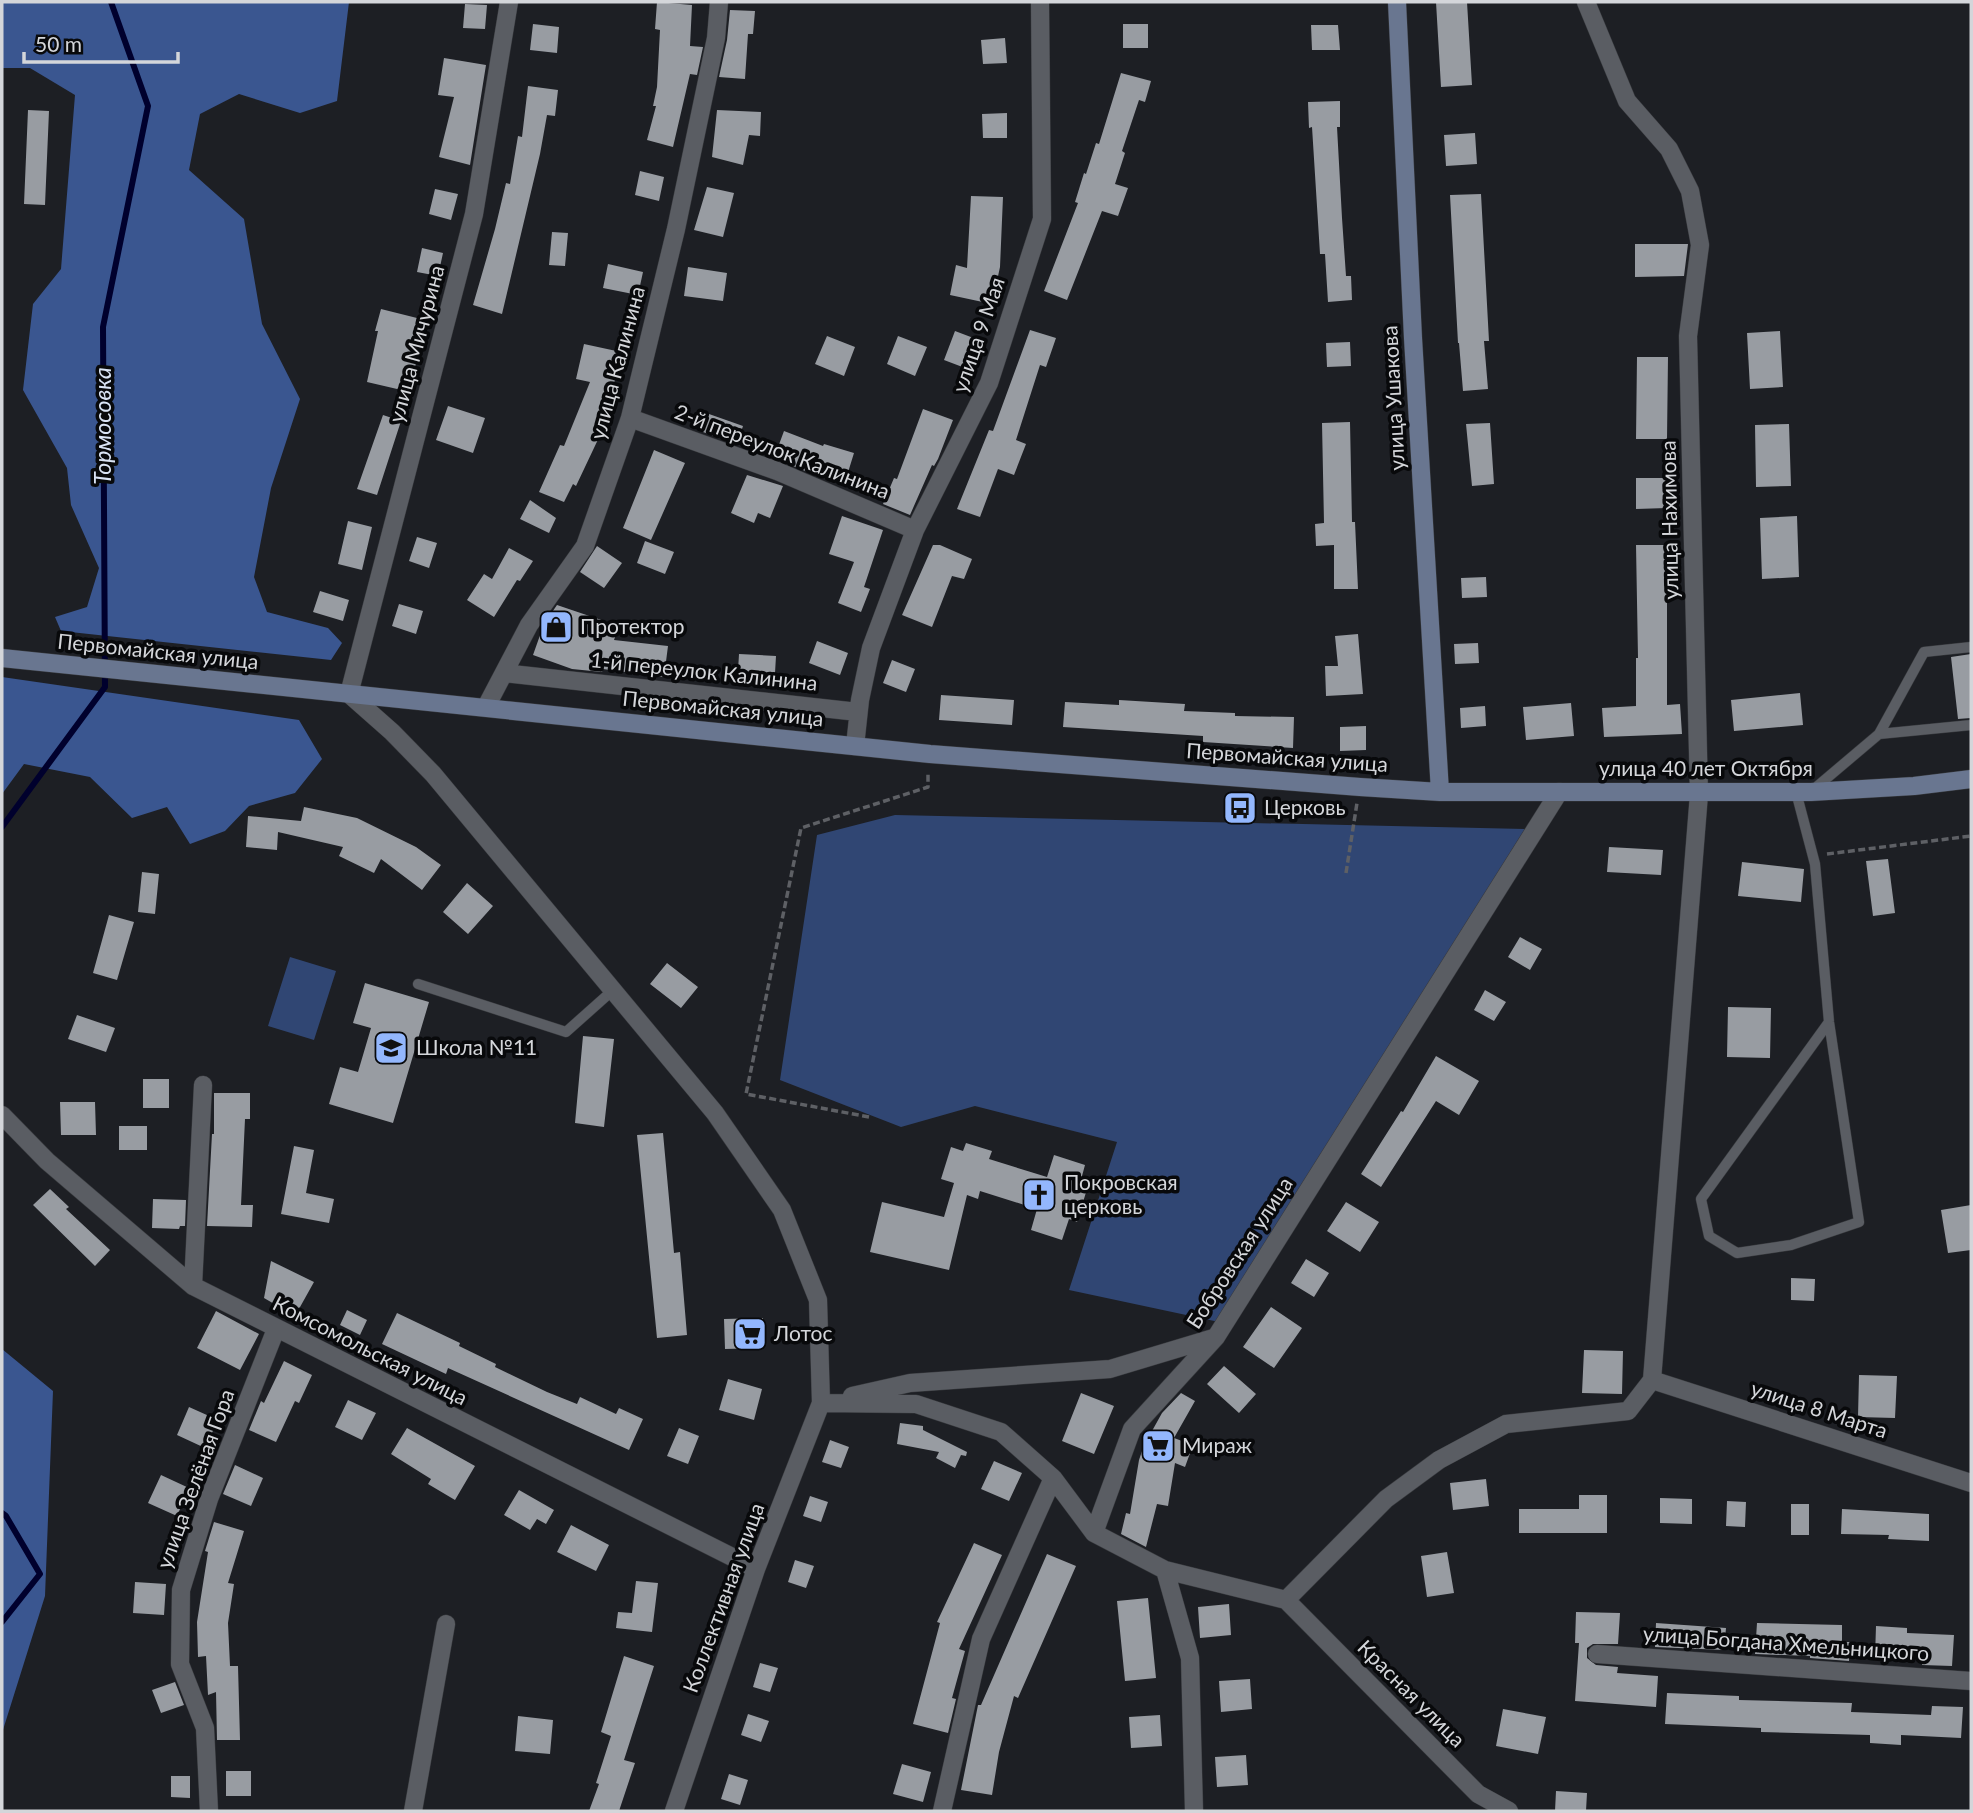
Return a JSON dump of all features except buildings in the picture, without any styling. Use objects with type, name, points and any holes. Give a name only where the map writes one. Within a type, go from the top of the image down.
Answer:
[{"type":"main road","name":"улица Ушакова","points":[[1397,2],[1413,338],[1440,792]]},
{"type":"main road","name":"Первомайская улица","points":[[2,658],[930,754],[1440,792]]},
{"type":"main road","name":"улица 40 лет Октября","points":[[1440,792],[1803,792],[1914,786],[1971,779]]},
{"type":"street","name":"улица Мичурина","points":[[349,694],[474,214],[509,2]]},
{"type":"street","name":"улица Калинина","points":[[486,707],[529,625],[585,546],[631,418],[679,215],[716,38],[719,2]]},
{"type":"street","name":"улица 9 Мая","points":[[855,746],[858,712],[871,648],[915,530],[989,383],[1042,219],[1040,2]]},
{"type":"street","name":"улица Нахимова","points":[[1586,2],[1627,101],[1669,149],[1690,191],[1700,245],[1688,336],[1699,794],[1652,1380]]},
{"type":"street","name":"2-й переулок Калинина","points":[[631,418],[778,471],[915,530]]},
{"type":"street","name":"1-й переулок Калинина","points":[[503,673],[858,712]]},
{"type":"street","points":[[349,694],[393,733],[433,774],[715,1113],[782,1210],[818,1300],[821,1403]]},
{"type":"street","name":"Бобровская улица","points":[[1094,1533],[1132,1429],[1216,1338],[1559,792]]},
{"type":"street","points":[[193,1286],[203,1085]]},
{"type":"street","name":"Комсомольская улица","points":[[2,1115],[47,1161],[193,1286],[756,1569]]},
{"type":"street","name":"улица Зелёная Гора","points":[[209,1811],[205,1728],[180,1664],[181,1590],[209,1499],[276,1329]]},
{"type":"street","points":[[821,1403],[909,1383],[1110,1369],[1216,1338]]},
{"type":"street","points":[[821,1403],[916,1404],[1001,1432],[1053,1478],[1094,1533],[1165,1570],[1286,1600],[1386,1499],[1439,1460],[1506,1424],[1628,1410],[1652,1380]]},
{"type":"street","name":"улица 8 Марта","points":[[1652,1380],[1971,1483]]},
{"type":"street","name":"Коллективная улица","points":[[674,1811],[756,1569],[821,1403]]},
{"type":"street","points":[[942,1811],[981,1639],[1053,1478]]},
{"type":"street","points":[[1165,1570],[1190,1658],[1194,1811]]},
{"type":"street","name":"Красная улица","points":[[1286,1600],[1478,1794],[1509,1811]]},
{"type":"street","points":[[413,1811],[446,1624]]},
{"type":"street","name":"улица Богдана Хмельницкого","points":[[1597,1654],[1971,1681]]},
{"type":"lane","points":[[1829,1022],[1701,1199],[1709,1236],[1737,1253],[1791,1245],[1859,1222],[1829,1022],[1813,855],[1803,792],[1879,734],[1924,652],[1971,647]]},
{"type":"lane","points":[[1879,734],[1971,725]]},
{"type":"lane","points":[[418,984],[566,1032],[612,991]]},
{"type":"path","points":[[870,1117],[746,1094],[801,828],[928,787],[930,754]]},
{"type":"path","points":[[1346,873],[1360,787]]},
{"type":"path","points":[[1813,855],[1971,836]]},
{"type":"shaded area","points":[[2,2],[349,2],[337,101],[300,113],[239,94],[200,114],[189,170],[244,219],[262,324],[300,399],[271,488],[254,577],[267,612],[328,628],[342,643],[331,660],[61,631],[55,617],[87,607],[99,568],[71,505],[67,468],[23,390],[33,304],[61,269],[75,95],[30,68],[2,68]]},
{"type":"shaded area","points":[[2,677],[299,720],[322,759],[295,793],[249,806],[225,831],[190,844],[167,807],[132,818],[90,777],[24,764],[2,794]]},
{"type":"shaded area","points":[[895,815],[1525,829],[1219,1322],[1069,1290],[1117,1142],[975,1106],[901,1127],[780,1080],[817,835]]},
{"type":"shaded area","points":[[290,957],[336,971],[314,1040],[268,1026]]},
{"type":"shaded area","points":[[2,1349],[53,1391],[45,1596],[2,1733]]},
{"type":"waterway","name":"Тормосовка","points":[[2,827],[105,687],[103,327],[148,106],[111,2]]},
{"type":"waterway","name":"Тормосовка","points":[[2,1513],[40,1574],[2,1622]]},
{"type":"place","name":"Протектор","points":[[556,627]]},
{"type":"place","name":"Церковь","points":[[1240,808]]},
{"type":"place","name":"Школа №11","points":[[391,1048]]},
{"type":"place","name":"Покровская церковь","points":[[1039,1195]]},
{"type":"place","name":"Лотос","points":[[750,1334]]},
{"type":"place","name":"Мираж","points":[[1158,1446]]}]
